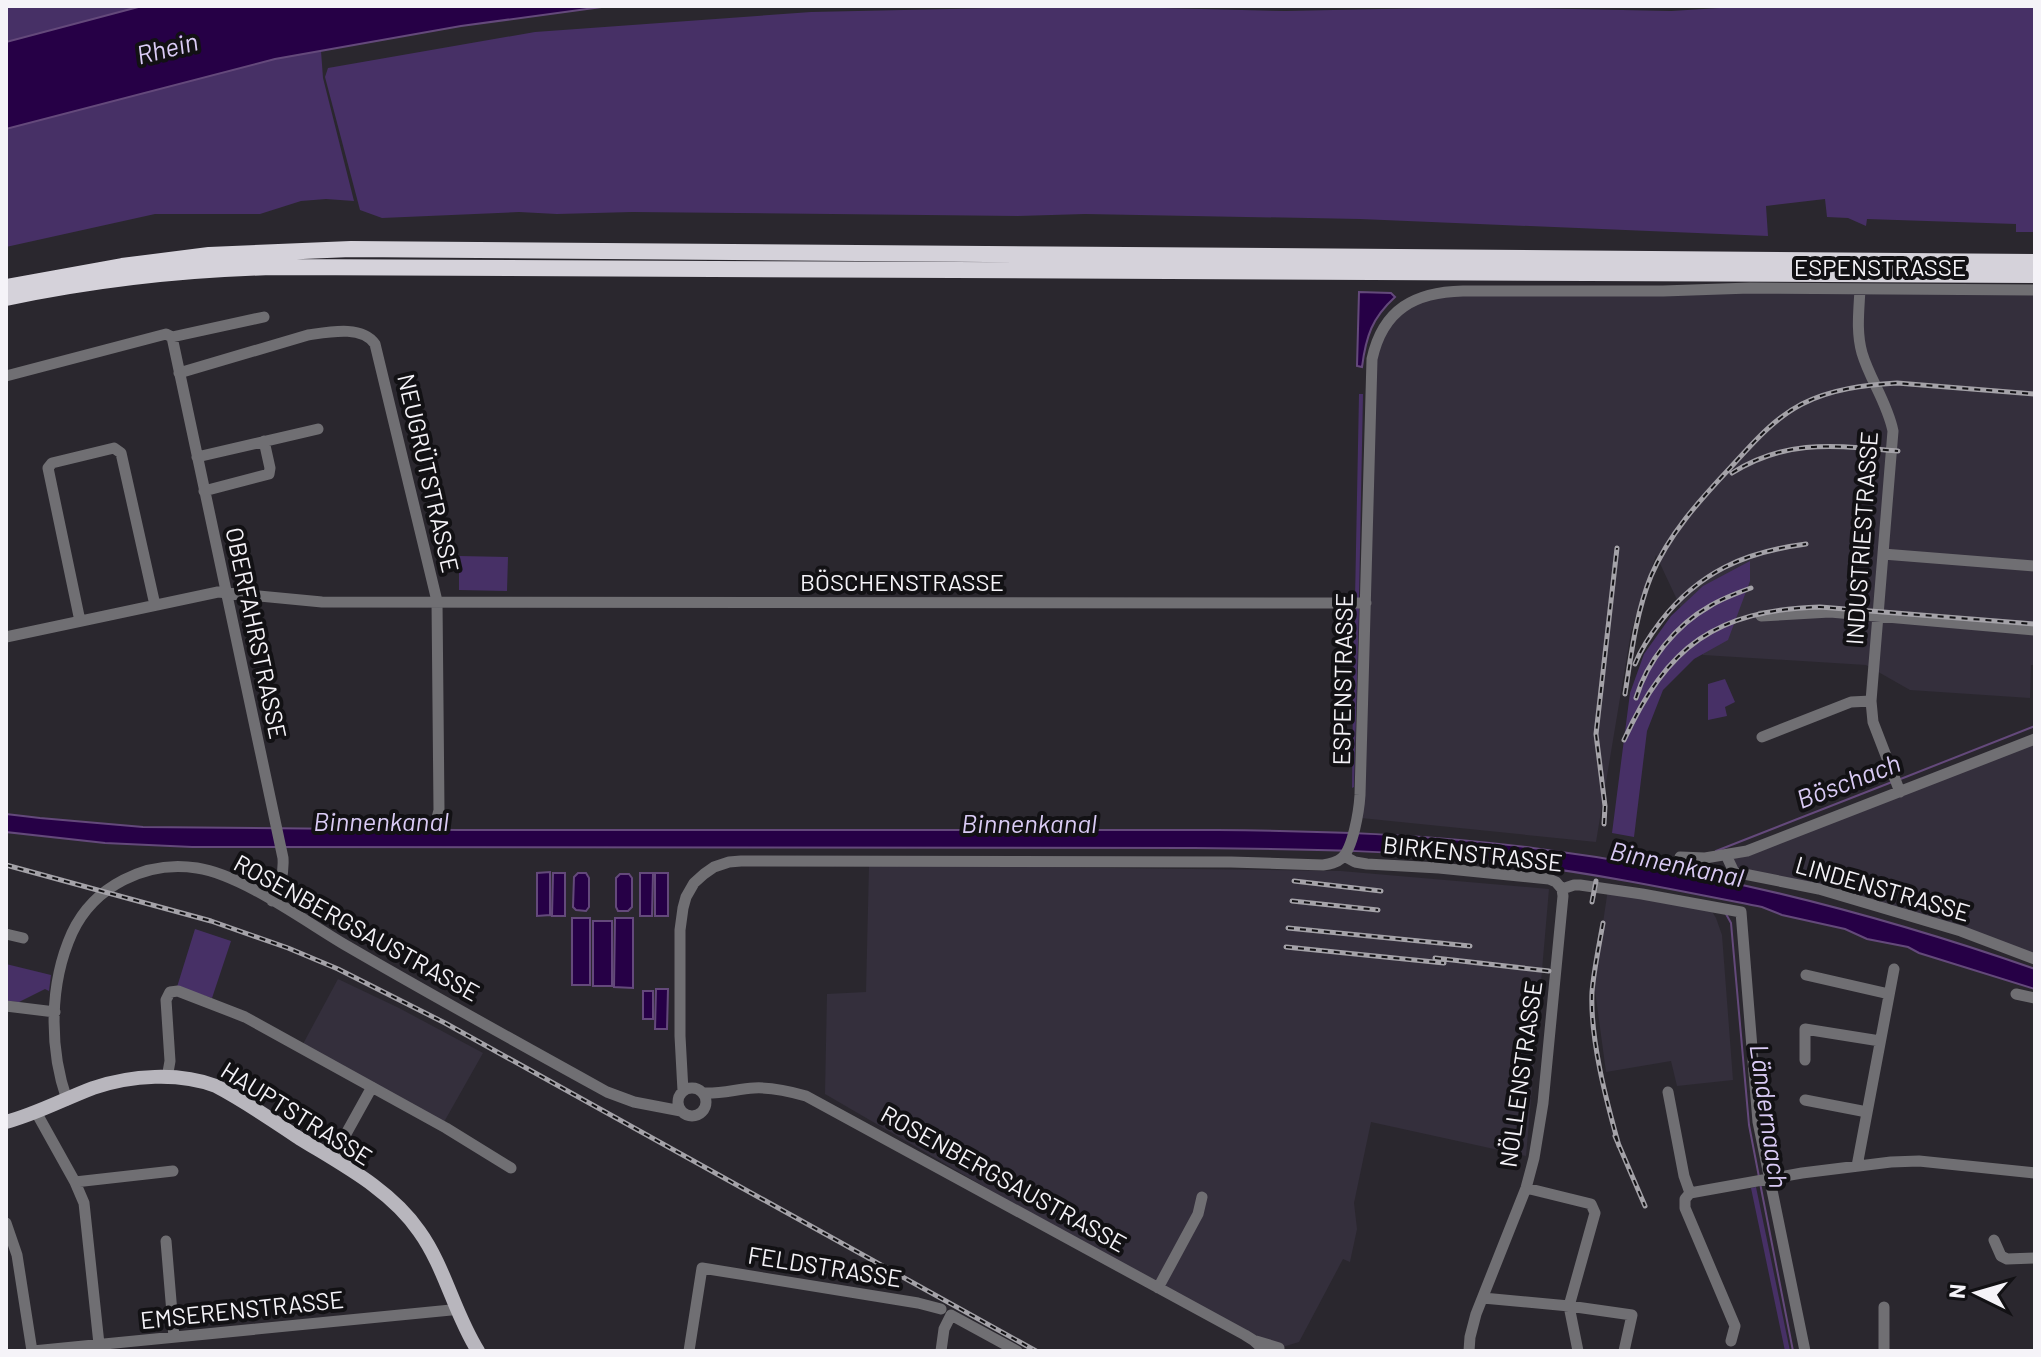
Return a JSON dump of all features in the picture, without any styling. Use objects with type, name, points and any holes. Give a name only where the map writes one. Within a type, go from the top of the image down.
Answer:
[{"type":"highway","points":[[6,287],[122,266],[209,255],[364,249],[2035,262]]},
{"type":"highway","points":[[6,298],[126,277],[277,267],[2035,275]]},
{"type":"main road","name":"HAUPTSTRASSE","points":[[6,1122],[113,1083],[193,1079],[225,1090],[393,1200],[402,1209],[430,1248],[455,1308],[478,1351]]},
{"type":"street","name":"ESPENSTRASSE","points":[[1346,860],[1360,795],[1363,742],[1372,359],[1375,343],[1394,314],[1423,295],[1443,291],[1750,288],[2035,290]]},
{"type":"street","name":"INDUSTRIESTRASSE","points":[[1860,289],[1859,339],[1893,431],[1871,701],[1873,722],[1896,783]]},
{"type":"street","points":[[6,376],[166,334],[172,337],[264,317]]},
{"type":"street","name":"NEUGRÜTSTRASSE","points":[[179,373],[326,332],[361,332],[370,336],[375,344],[437,601],[437,818]]},
{"type":"street","name":"OBERFAHRSTRASSE","points":[[172,337],[283,858],[283,874],[272,901]]},
{"type":"street","points":[[197,457],[318,429]]},
{"type":"street","points":[[204,491],[269,474],[264,441]]},
{"type":"street","points":[[80,621],[48,468],[52,463],[114,448],[121,453],[155,605]]},
{"type":"street","points":[[1883,554],[2035,566]]},
{"type":"street","name":"BÖSCHENSTRASSE","points":[[6,637],[218,592],[322,602],[1366,603]]},
{"type":"street","points":[[1761,616],[1830,612],[2035,630]]},
{"type":"street","points":[[1762,737],[1851,702],[1871,701]]},
{"type":"street","points":[[1680,857],[1747,851],[1896,783],[2035,739]]},
{"type":"street","name":"LINDENSTRASSE","points":[[1726,855],[1734,872],[1819,889],[1961,931],[2035,959]]},
{"type":"street","points":[[681,1061],[702,1096],[701,1113],[697,1116],[688,1116],[678,1104],[681,1094],[680,930],[686,897],[694,883],[714,867],[729,862],[1219,862],[1323,865],[1346,860]]},
{"type":"street","name":"BIRKENSTRASSE","points":[[1346,860],[1549,879],[1562,889],[1580,885],[1738,911],[1761,1180]]},
{"type":"street","name":"ROSENBERGSAUSTRASSE","points":[[67,1100],[58,1069],[55,1012],[63,959],[74,928],[108,889],[124,879],[163,867],[201,869],[234,880],[607,1092],[626,1100],[681,1111]]},
{"type":"street","name":"NÖLLENSTRASSE","points":[[1469,1351],[1470,1337],[1526,1188],[1535,1150],[1543,1103],[1562,889]]},
{"type":"street","points":[[6,934],[23,938]]},
{"type":"street","points":[[1857,1166],[1894,969]]},
{"type":"street","points":[[1806,975],[1889,994]]},
{"type":"street","points":[[167,1078],[170,1061],[166,1000],[170,992],[184,993],[236,1013],[511,1168]]},
{"type":"street","points":[[2016,994],[2035,998]]},
{"type":"street","points":[[6,1006],[55,1012]]},
{"type":"street","points":[[1805,1060],[1805,1029],[1880,1041]]},
{"type":"street","points":[[332,1159],[372,1087]]},
{"type":"street","points":[[653,1106],[690,1088],[702,1096]]},
{"type":"street","name":"ROSENBERGSAUSTRASSE","points":[[702,1096],[771,1088],[806,1096],[1253,1340],[1276,1350],[1292,1350]]},
{"type":"street","points":[[1668,1092],[1690,1193]]},
{"type":"street","points":[[1805,1100],[1867,1112]]},
{"type":"street","points":[[36,1112],[84,1203],[99,1344]]},
{"type":"street","points":[[1731,1341],[1735,1326],[1685,1208],[1685,1199],[1690,1193],[1857,1166],[1919,1161],[2035,1173]]},
{"type":"street","points":[[75,1182],[173,1171]]},
{"type":"street","points":[[1761,1180],[1805,1351]]},
{"type":"street","points":[[1526,1188],[1591,1204],[1595,1213],[1569,1306],[1578,1351]]},
{"type":"street","points":[[1158,1288],[1198,1214],[1202,1197]]},
{"type":"street","points":[[6,1223],[17,1255],[33,1351]]},
{"type":"street","points":[[1994,1240],[2001,1256],[2007,1259],[2035,1258]]},
{"type":"street","points":[[166,1241],[174,1337]]},
{"type":"street","name":"FELDSTRASSE","points":[[689,1351],[702,1268],[918,1303],[946,1312],[1011,1350]]},
{"type":"street","points":[[1483,1298],[1632,1315],[1624,1351]]},
{"type":"street","points":[[1884,1307],[1884,1351]]},
{"type":"street","name":"EMSERENSTRASSE","points":[[33,1351],[455,1308]]},
{"type":"street","points":[[941,1351],[946,1312]]},
{"type":"street","name":"ROSENBERGSAUSTRASSE","points":[[1253,1340],[1265,1351]]},
{"type":"shaded area","points":[[6,6],[142,6],[6,42]]},
{"type":"shaded area","points":[[1081,6],[1285,11],[1478,7],[1671,11],[1751,6],[2035,6],[2035,232],[2016,232],[2016,224],[1867,219],[1866,226],[1848,218],[1827,217],[1825,199],[1766,206],[1768,236],[1360,219],[1085,214],[519,212],[382,218],[360,210],[325,77],[328,68],[535,32],[811,12]]},
{"type":"shaded area","points":[[321,51],[323,78],[354,201],[301,201],[260,214],[155,214],[6,247],[6,129],[275,59]]},
{"type":"shaded area","points":[[2035,290],[2035,665],[2031,665],[2030,698],[1910,690],[1866,665],[1703,655],[1656,555],[1631,632],[1596,842],[1361,818],[1371,383],[1382,329],[1423,295]]},
{"type":"shaded area","points":[[1359,394],[1363,394],[1359,600],[1355,600]]},
{"type":"shaded area","points":[[459,556],[508,557],[507,591],[459,590]]},
{"type":"shaded area","points":[[1750,561],[1750,581],[1728,640],[1694,659],[1663,690],[1647,731],[1634,837],[1612,833],[1630,693],[1644,654],[1671,616],[1703,586]]},
{"type":"shaded area","points":[[1354,607],[1359,608],[1352,788]]},
{"type":"shaded area","points":[[1725,679],[1735,702],[1725,707],[1727,716],[1708,720],[1708,684]]},
{"type":"shaded area","points":[[2035,739],[2035,959],[1961,931],[1734,872],[1726,855]]},
{"type":"shaded area","points":[[869,865],[1341,871],[1549,889],[1526,1156],[1371,1122],[1354,1203],[1357,1229],[1350,1262],[1343,1259],[1299,1342],[1279,1348],[1162,1290],[825,1094],[827,994],[866,992]]},
{"type":"shaded area","points":[[1608,889],[1708,905],[1722,935],[1733,1080],[1677,1086],[1671,1061],[1606,1072],[1594,983]]},
{"type":"shaded area","points":[[195,929],[231,941],[212,998],[177,987]]},
{"type":"shaded area","points":[[6,964],[51,975],[49,991],[45,989],[19,1002],[6,1001]]},
{"type":"shaded area","points":[[338,979],[483,1053],[444,1122],[303,1044]]},
{"type":"shaded area","points":[[1756,1187],[1790,1351],[1785,1351],[1751,1188]]},
{"type":"water","name":"Rhein","points":[[142,6],[609,6],[461,26],[275,59],[6,129],[6,42]]},
{"type":"water","points":[[1359,292],[1391,293],[1395,297],[1371,328],[1362,367],[1357,366]]},
{"type":"water","points":[[6,814],[143,827],[1217,830],[1336,832],[1454,839],[1661,868],[1850,911],[2035,969],[2035,989],[1908,947],[1867,939],[1845,929],[1782,915],[1762,907],[1578,873],[1437,856],[1194,848],[192,847],[105,843],[6,832]]},
{"type":"water","points":[[550,872],[550,915],[537,916],[537,873]]},
{"type":"water","points":[[553,873],[565,873],[565,916],[552,916]]},
{"type":"water","points":[[578,873],[586,873],[589,878],[589,907],[586,911],[573,907],[574,877]]},
{"type":"water","points":[[640,873],[653,873],[652,916],[640,916]]},
{"type":"water","points":[[655,873],[668,873],[668,916],[655,916]]},
{"type":"water","points":[[620,874],[629,874],[632,878],[632,907],[628,911],[618,911],[616,907],[616,878]]},
{"type":"water","points":[[572,918],[590,918],[590,985],[572,985]]},
{"type":"water","points":[[615,918],[633,918],[633,988],[614,987]]},
{"type":"water","points":[[593,921],[612,921],[612,986],[593,986]]},
{"type":"water","points":[[656,989],[668,989],[667,1029],[655,1029]]},
{"type":"water","points":[[643,991],[653,991],[653,1019],[643,1019]]},
{"type":"waterway","name":"Böschach","points":[[1898,780],[2035,726]]},
{"type":"waterway","name":"Böschach","points":[[1716,851],[1892,782]]},
{"type":"waterway","name":"Böschach","points":[[1689,875],[1702,863]]},
{"type":"waterway","name":"Ländernaach","points":[[1726,914],[1731,923],[1749,1125],[1759,1177]]},
{"type":"waterway","name":"Ländernaach","points":[[1760,1183],[1793,1351]]},
{"type":"railway","points":[[1625,694],[1638,619],[1658,561],[1696,506],[1755,441],[1782,417],[1802,404],[1825,395],[1885,384],[2035,394]]},
{"type":"railway","points":[[1732,473],[1752,462],[1793,449],[1833,447],[1898,451]]},
{"type":"railway","points":[[1635,664],[1661,621],[1707,577],[1743,559],[1806,544]]},
{"type":"railway","points":[[1604,824],[1605,806],[1596,734],[1617,548]]},
{"type":"railway","points":[[1636,698],[1655,658],[1686,623],[1710,606],[1751,588]]},
{"type":"railway","points":[[1624,740],[1658,680],[1677,657],[1699,639],[1752,616],[1820,607],[2035,624]]},
{"type":"railway","points":[[6,865],[211,921],[338,969],[445,1023],[1036,1351]]},
{"type":"railway","points":[[1294,881],[1381,891]]},
{"type":"railway","points":[[1592,902],[1596,881]]},
{"type":"railway","points":[[1292,901],[1378,910]]},
{"type":"railway","points":[[1603,923],[1592,1010],[1600,1069],[1619,1146]]},
{"type":"railway","points":[[1288,928],[1470,946]]},
{"type":"railway","points":[[1286,947],[1444,963]]},
{"type":"railway","points":[[1435,958],[1549,971]]},
{"type":"railway","points":[[1615,1136],[1645,1206]]},
{"type":"water label","name":"Binnenkanal","points":[[381,820]]},
{"type":"water label","name":"Binnenkanal","points":[[1029,822]]},
{"type":"water label","name":"Binnenkanal","points":[[1677,863]]}]
